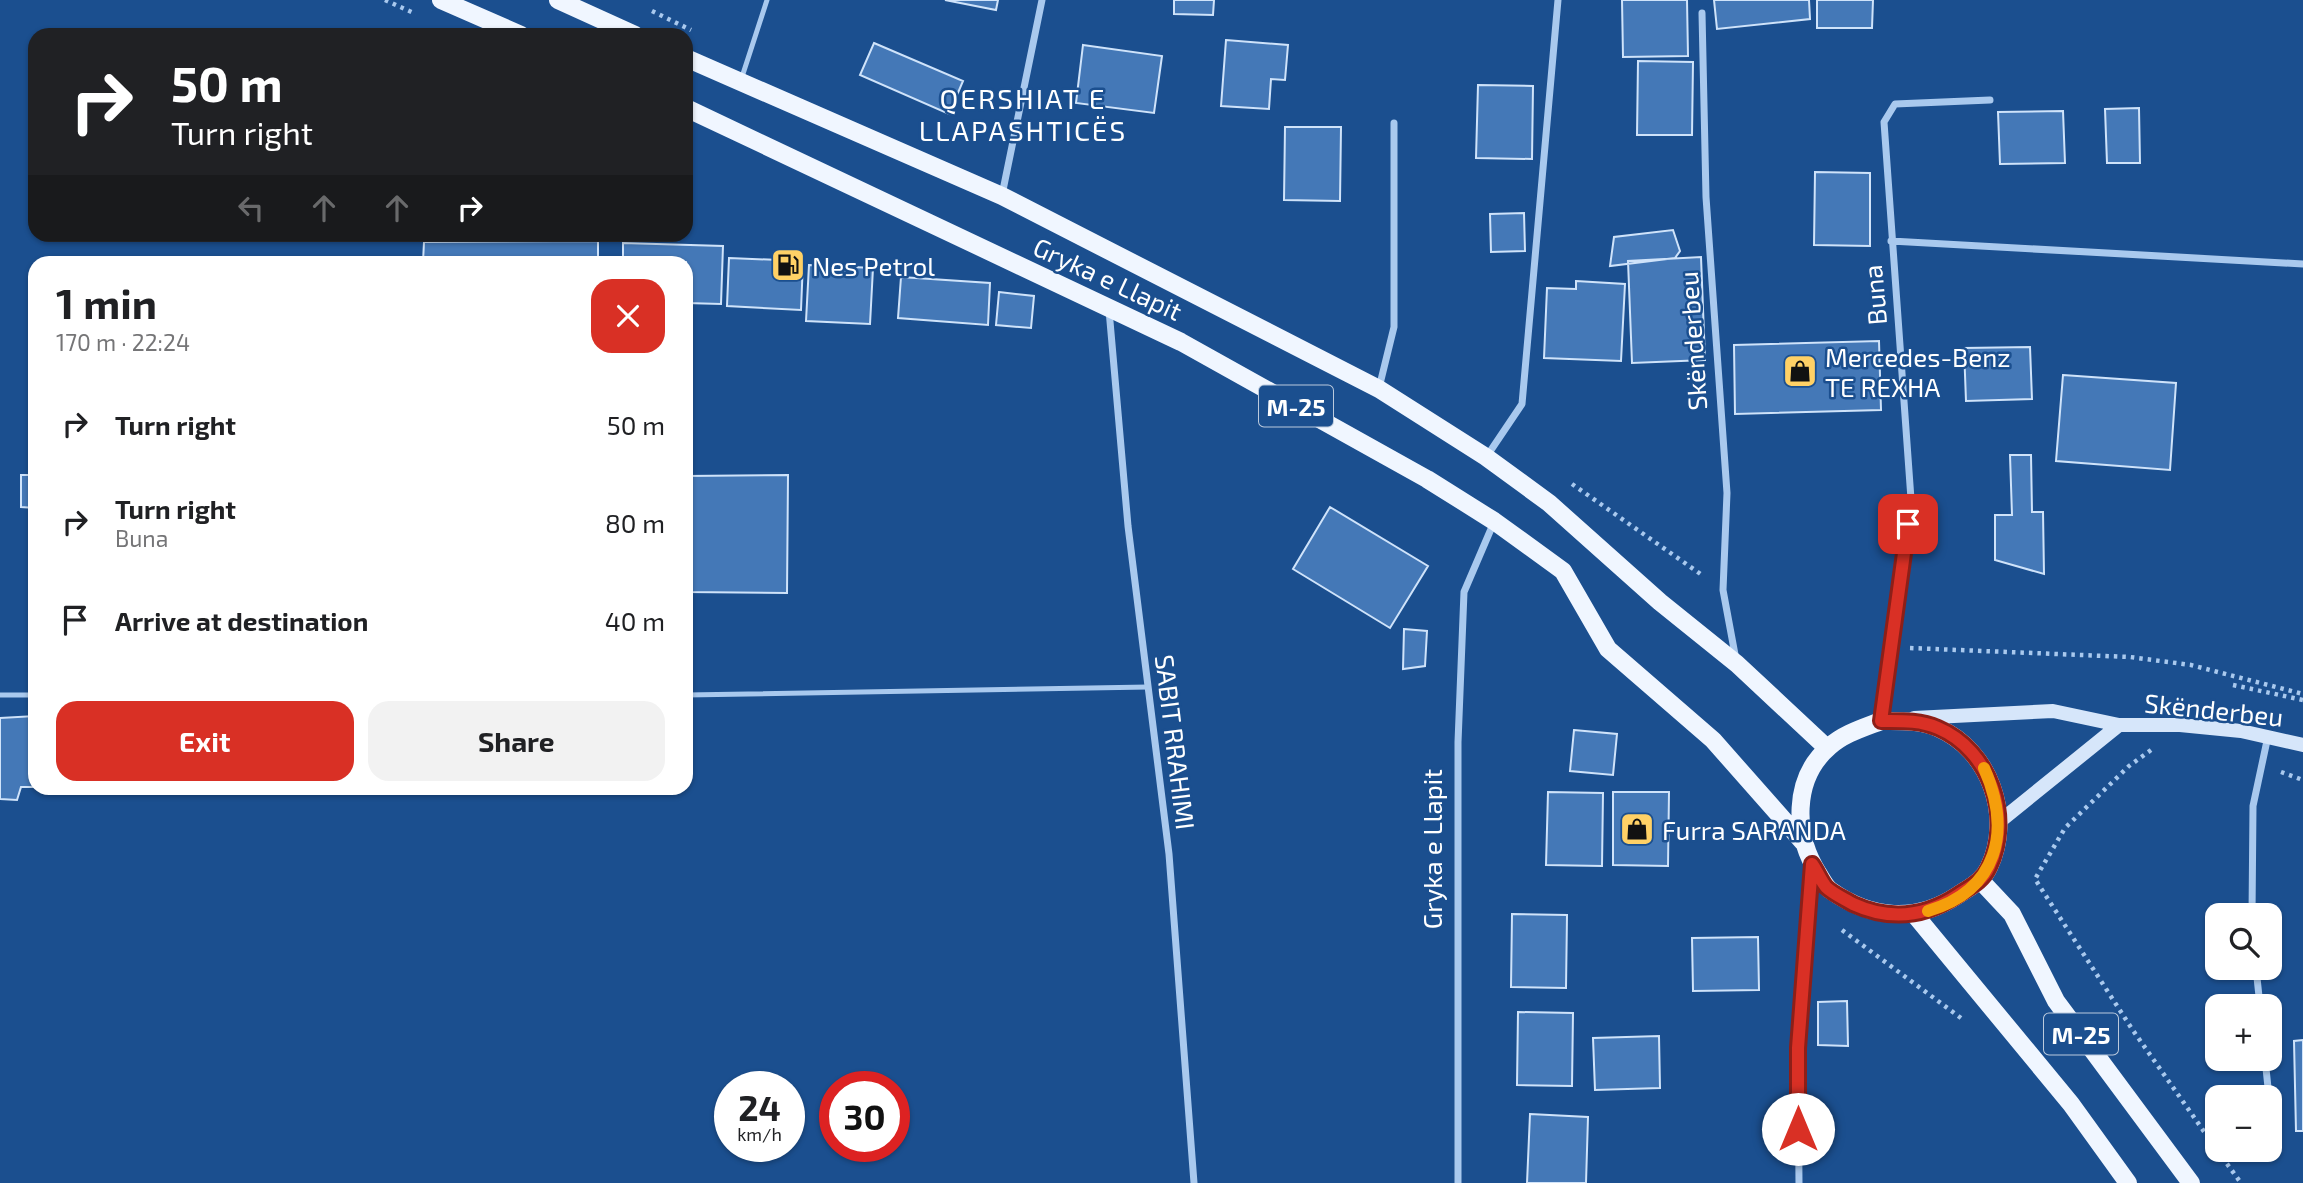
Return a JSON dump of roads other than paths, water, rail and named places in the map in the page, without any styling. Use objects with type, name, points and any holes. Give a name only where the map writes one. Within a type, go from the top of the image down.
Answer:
[{"type":"main road","points":[[441,0],[505,28]]},
{"type":"main road","points":[[558,0],[620,28]]},
{"type":"main road","name":"Gryka e Llapit","points":[[693,61],[1002,196],[1379,389],[1486,457],[1549,503],[1660,602],[1737,664],[1827,748]]},
{"type":"main road","name":"Gryka e Llapit","points":[[693,111],[1181,342],[1415,472],[1494,521],[1563,571],[1608,649],[1713,740],[1803,842]]},
{"type":"main road","name":"Skënderbeu","points":[[1881,721],[1981,713],[2053,711],[2119,725],[2180,725],[2267,736],[2303,746]]},
{"type":"main road","points":[[1881,721],[1910,721],[1938,728],[1963,744],[1983,766],[1995,793],[1999,822],[1989,867],[1981,881],[1940,907],[1915,915],[1890,915],[1867,910],[1827,888],[1812,864],[1803,842],[1800,818],[1802,794],[1810,771],[1827,748],[1846,735],[1881,721]]},
{"type":"main road","name":"Skënderbeu","points":[[1999,822],[2119,725]]},
{"type":"main road","name":"M-25","points":[[1981,881],[2012,914],[2056,1002],[2191,1183]]},
{"type":"main road","name":"M-25","points":[[1915,915],[2071,1104],[2128,1183]]},
{"type":"street","points":[[1002,196],[1042,0]]},
{"type":"street","points":[[1486,457],[1522,404],[1558,0]]},
{"type":"street","name":"Skënderbeu","points":[[1702,13],[1706,197],[1727,493],[1723,590],[1737,664]]},
{"type":"street","name":"Buna","points":[[1881,721],[1911,499],[1884,122],[1895,104],[1990,100]]},
{"type":"street","points":[[1379,389],[1394,327],[1394,123]]},
{"type":"street","name":"Buna","points":[[1891,241],[2303,264]]},
{"type":"street","name":"SABIT RRAHIMI","points":[[1108,307],[1128,526],[1169,854],[1194,1183]]},
{"type":"street","name":"Gryka e Llapit","points":[[1458,1183],[1458,742],[1464,592],[1494,521]]},
{"type":"street","points":[[2252,903],[2253,806],[2267,736]]},
{"type":"street","points":[[1799,1183],[1798,1048],[1812,864]]},
{"type":"lane","points":[[740,83],[766,0]]},
{"type":"lane","points":[[693,695],[1148,687]]},
{"type":"lane","points":[[0,695],[28,695]]},
{"type":"place","name":"Nes Petrol","points":[[788,265]]},
{"type":"place","name":"Mercedes-Benz TE REXHA","points":[[1800,371]]},
{"type":"place","name":"Furra SARANDA","points":[[1637,829]]},
{"type":"district","name":"QERSHIAT E LLAPASHTICËS","points":[[1023,114]]}]
